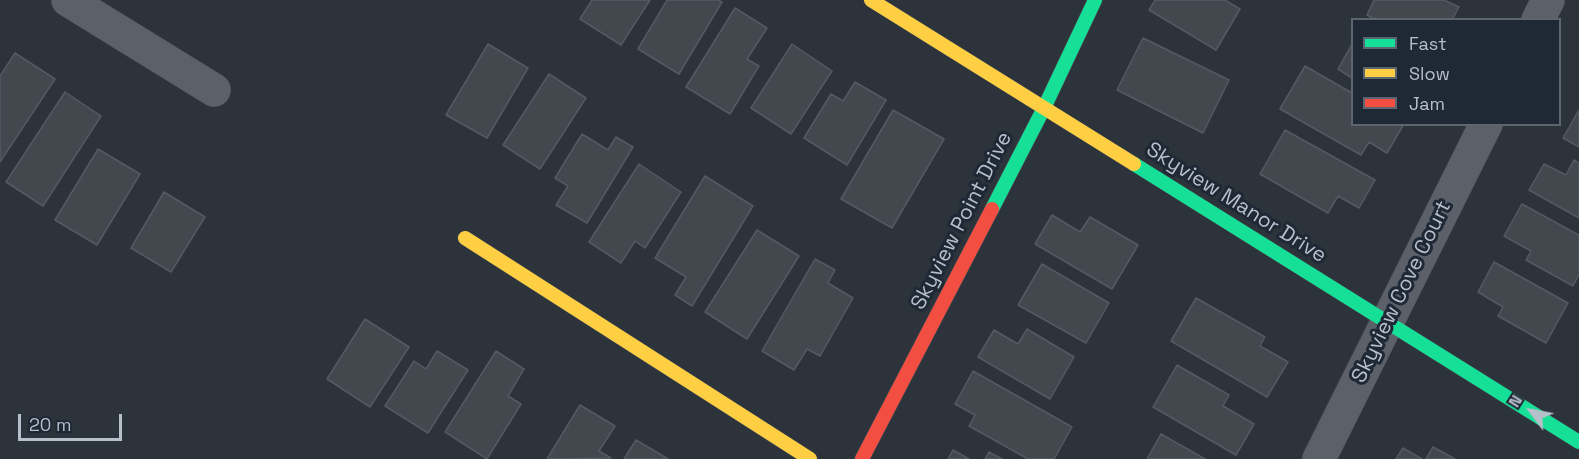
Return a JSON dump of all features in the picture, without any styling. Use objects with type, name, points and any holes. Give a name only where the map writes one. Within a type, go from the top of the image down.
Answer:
[{"type":"street","points":[[68,0],[214,90]]},
{"type":"street","name":"Skyview Manor Drive","points":[[871,0],[1579,442]]},
{"type":"street","name":"Skyview Point Drive","points":[[862,459],[1044,108],[1095,0]]},
{"type":"street","points":[[1539,18],[1548,0]]},
{"type":"street","name":"Skyview Cove Court","points":[[1319,459],[1485,126]]},
{"type":"street","points":[[465,238],[810,459]]},
{"type":"building","points":[[592,0],[650,0],[621,45],[580,19]]},
{"type":"building","points":[[667,0],[718,0],[722,2],[679,74],[638,49]]},
{"type":"building","points":[[1155,0],[1225,0],[1240,9],[1216,50],[1149,10]]},
{"type":"building","points":[[1374,0],[1444,0],[1459,7],[1453,18],[1372,18],[1367,15]]},
{"type":"building","points":[[735,8],[767,28],[747,59],[759,66],[730,114],[686,87]]},
{"type":"building","points":[[1143,38],[1229,80],[1203,133],[1117,90]]},
{"type":"building","points":[[488,44],[528,68],[487,138],[446,115]]},
{"type":"building","points":[[792,44],[832,71],[791,134],[751,108]]},
{"type":"building","points":[[1351,46],[1351,77],[1338,69]]},
{"type":"building","points":[[15,53],[55,79],[0,162],[0,76]]},
{"type":"building","points":[[1305,66],[1351,92],[1351,126],[1403,126],[1387,153],[1369,142],[1361,155],[1280,109]]},
{"type":"building","points":[[549,74],[586,98],[540,169],[503,145]]},
{"type":"building","points":[[855,82],[886,100],[847,165],[804,138],[831,94],[843,101]]},
{"type":"building","points":[[65,92],[101,116],[43,206],[6,182]]},
{"type":"building","points":[[893,110],[944,139],[892,228],[841,199]]},
{"type":"building","points":[[1579,110],[1579,147],[1563,138]]},
{"type":"building","points":[[1285,130],[1375,180],[1359,208],[1338,196],[1328,213],[1260,174]]},
{"type":"building","points":[[582,134],[608,150],[616,137],[633,147],[587,223],[556,205],[568,186],[555,178]]},
{"type":"building","points":[[98,149],[140,174],[97,245],[55,220]]},
{"type":"building","points":[[1574,160],[1579,163],[1579,218],[1529,190],[1544,164],[1566,175]]},
{"type":"building","points":[[639,164],[681,192],[645,248],[635,241],[621,263],[589,242]]},
{"type":"building","points":[[705,176],[753,206],[692,306],[675,295],[686,277],[655,258]]},
{"type":"building","points":[[164,192],[205,217],[171,272],[131,248]]},
{"type":"building","points":[[1522,204],[1579,235],[1579,274],[1573,286],[1526,260],[1531,251],[1504,236]]},
{"type":"building","points":[[1052,215],[1080,232],[1090,217],[1138,245],[1112,289],[1035,244]]},
{"type":"building","points":[[757,230],[799,256],[747,339],[705,312]]},
{"type":"building","points":[[815,259],[835,270],[828,283],[853,298],[820,356],[807,349],[794,370],[762,351]]},
{"type":"building","points":[[1494,262],[1568,303],[1546,343],[1498,316],[1503,307],[1478,292]]},
{"type":"building","points":[[1042,264],[1109,303],[1086,343],[1018,305]]},
{"type":"building","points":[[1196,298],[1265,337],[1260,346],[1288,362],[1267,397],[1171,341]]},
{"type":"building","points":[[365,319],[409,347],[370,407],[327,379]]},
{"type":"building","points":[[1027,329],[1074,357],[1050,399],[978,357],[994,330],[1018,344]]},
{"type":"building","points":[[437,351],[468,370],[428,433],[385,406],[414,361],[426,369]]},
{"type":"building","points":[[496,351],[524,369],[508,396],[521,404],[487,459],[445,432]]},
{"type":"building","points":[[1177,365],[1229,395],[1223,406],[1254,424],[1236,455],[1153,407]]},
{"type":"building","points":[[973,371],[1072,427],[1054,459],[1028,459],[969,426],[975,415],[955,404]]},
{"type":"building","points":[[580,405],[615,426],[599,451],[611,458],[547,459]]},
{"type":"building","points":[[1161,434],[1205,459],[1147,459]]},
{"type":"building","points":[[636,440],[668,459],[624,459]]},
{"type":"building","points":[[1433,447],[1455,459],[1426,459]]},
{"type":"building","points":[[1403,448],[1422,459],[1396,459]]},
{"type":"building","points":[[953,450],[969,459],[948,459]]},
{"type":"building","points":[[989,452],[1002,459],[985,459]]},
{"type":"traffic: fast","points":[[992,209],[1044,108],[1095,0]]},
{"type":"traffic: fast","points":[[1134,164],[1579,442]]},
{"type":"traffic: slow","points":[[871,0],[1134,164]]},
{"type":"traffic: slow","points":[[465,238],[810,459]]},
{"type":"traffic: jam","points":[[862,459],[992,209]]}]
